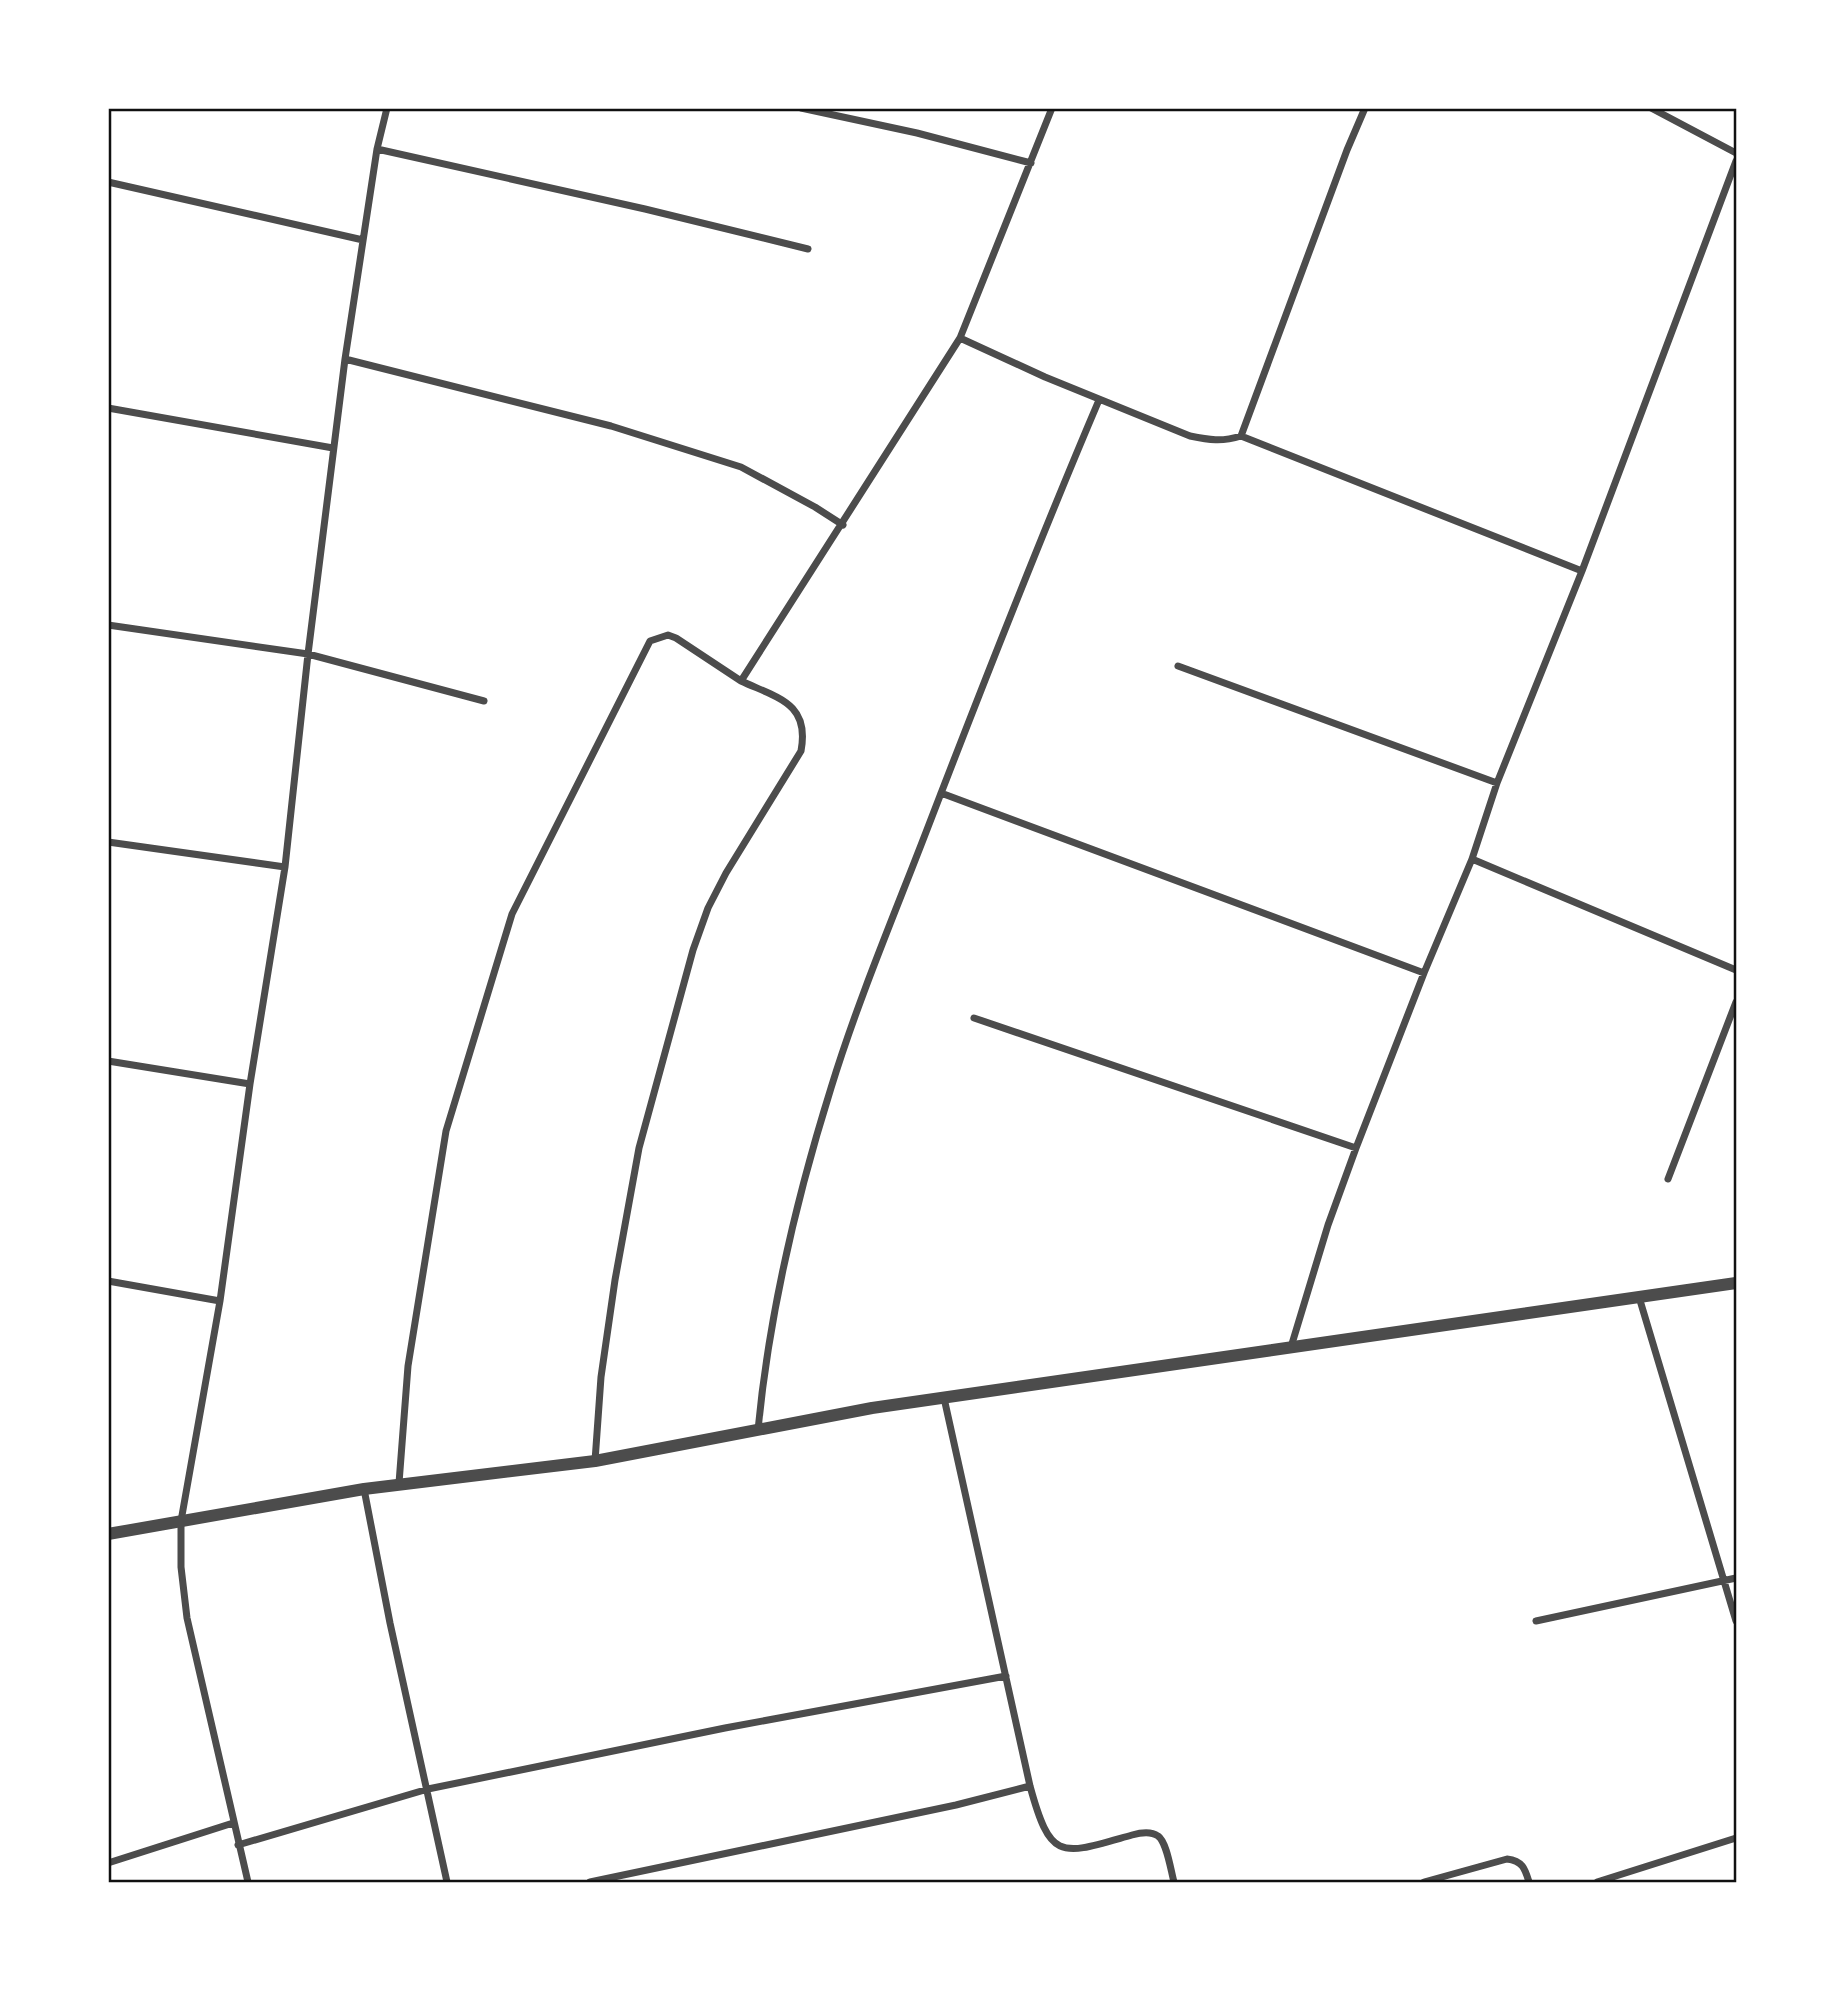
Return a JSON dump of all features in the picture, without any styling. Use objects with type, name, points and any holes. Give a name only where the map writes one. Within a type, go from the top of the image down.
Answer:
[{"type":"street","points":[[248,1882],[187,1618],[181,1567],[181,1521],[220,1301],[250,1084],[285,867],[333,448],[377,149],[387,108]]},
{"type":"street","points":[[801,108],[918,133],[1031,163]]},
{"type":"street","points":[[741,681],[960,338],[1052,108]]},
{"type":"street","points":[[1241,436],[1365,108]]},
{"type":"street","points":[[1651,108],[1737,153]]},
{"type":"street","points":[[377,149],[645,209],[808,249]]},
{"type":"street","points":[[1291,1347],[1328,1225],[1356,1148],[1472,859],[1497,783],[1582,571],[1737,160]]},
{"type":"street","points":[[108,182],[363,240]]},
{"type":"street","points":[[960,338],[1099,400],[1190,436],[1212,441],[1227,441],[1241,436],[1582,571]]},
{"type":"street","points":[[345,359],[611,426],[741,467],[842,524]]},
{"type":"street","points":[[758,1430],[764,1369],[776,1295],[802,1187],[828,1099],[941,793],[1044,529],[1099,400]]},
{"type":"street","points":[[108,408],[333,448]]},
{"type":"street","points":[[108,625],[308,654],[484,701]]},
{"type":"street","points":[[399,1483],[408,1366],[446,1132],[512,914],[650,641],[668,635],[677,638],[741,681],[787,702],[801,721],[804,732],[801,751],[726,873],[708,908],[694,950],[639,1148],[601,1377],[595,1461]]},
{"type":"street","points":[[1178,666],[1497,783]]},
{"type":"street","points":[[941,793],[1424,973]]},
{"type":"street","points":[[108,842],[285,867]]},
{"type":"street","points":[[1472,859],[1737,970]]},
{"type":"street","points":[[1668,1179],[1734,1018],[1737,1002]]},
{"type":"street","points":[[974,1018],[1356,1148]]},
{"type":"street","points":[[108,1060],[250,1084]]},
{"type":"street","points":[[108,1281],[220,1301]]},
{"type":"street","points":[[108,1534],[399,1483],[595,1461],[872,1408],[1737,1283]]},
{"type":"street","points":[[1639,1297],[1737,1620]]},
{"type":"street","points":[[944,1398],[1039,1818],[1050,1840],[1074,1849],[1149,1833],[1158,1836],[1164,1843],[1174,1882]]},
{"type":"street","points":[[364,1489],[390,1623],[447,1882]]},
{"type":"street","points":[[1536,1621],[1737,1578]]},
{"type":"street","points":[[238,1845],[428,1789],[725,1728],[1006,1676]]},
{"type":"street","points":[[590,1882],[956,1805],[1030,1786]]},
{"type":"street","points":[[108,1863],[233,1822]]},
{"type":"street","points":[[1597,1882],[1737,1838]]},
{"type":"street","points":[[1424,1882],[1507,1859],[1524,1867],[1529,1882]]}]
